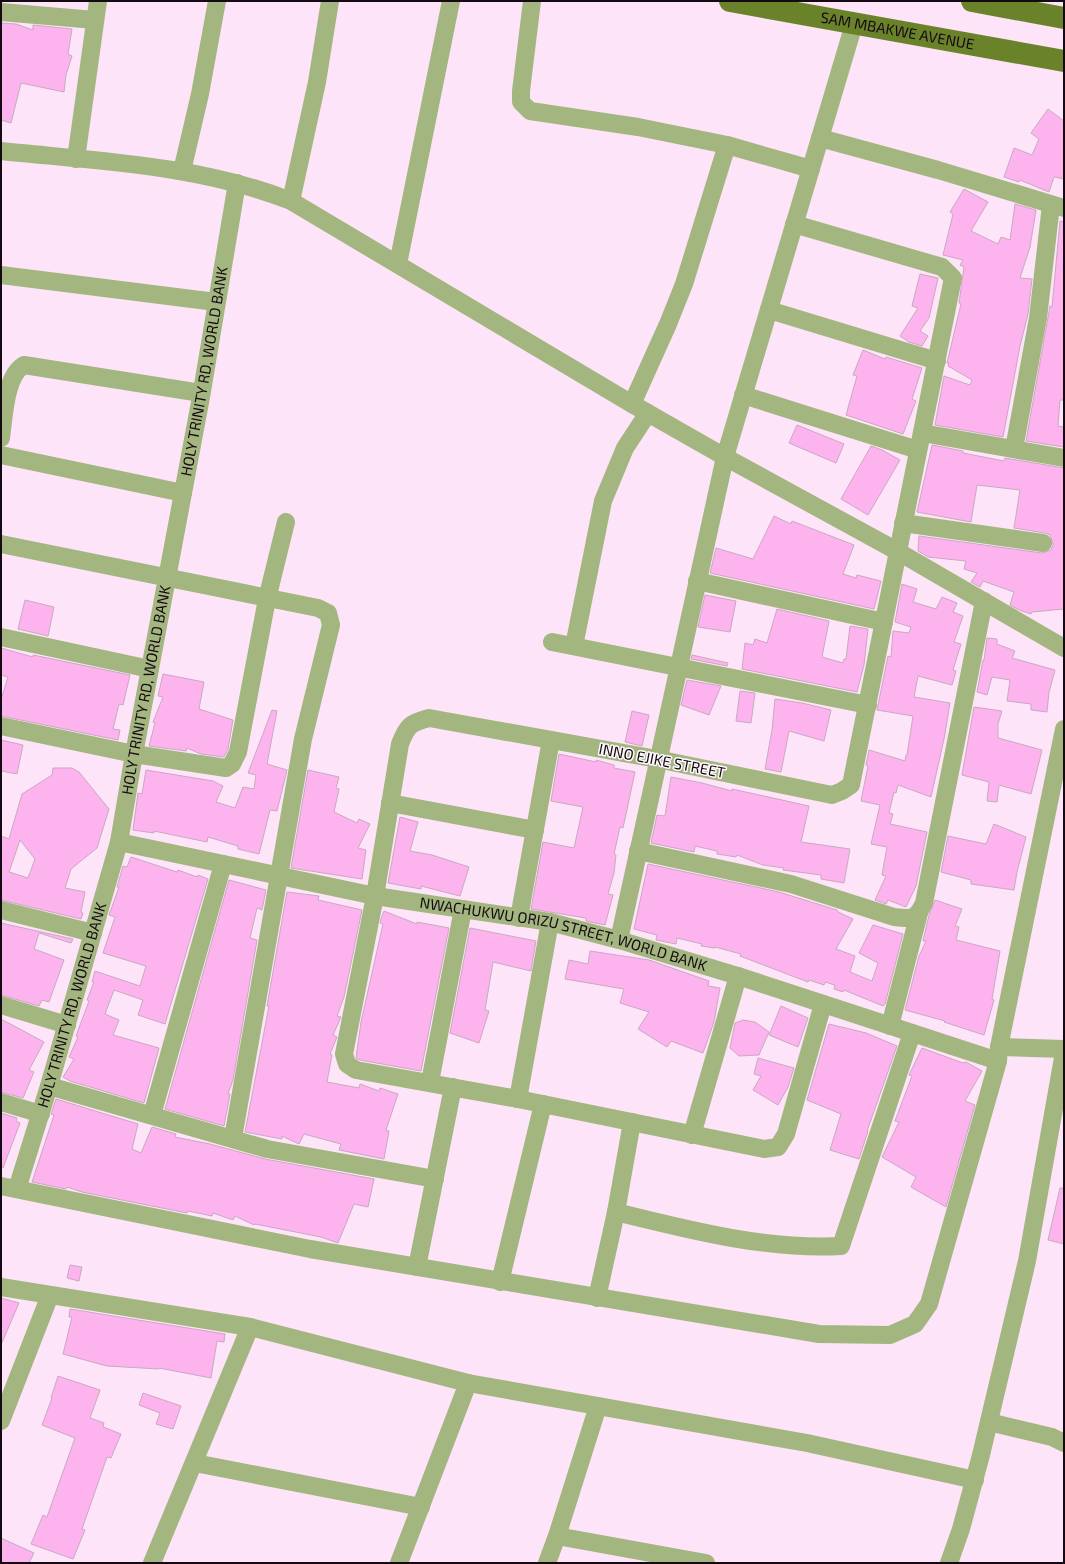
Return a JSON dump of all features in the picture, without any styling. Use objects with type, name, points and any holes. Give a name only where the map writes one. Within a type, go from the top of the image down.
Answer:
[{"type":"main road","name":"SAM MBAKWE AVENUE","points":[[730,1],[1064,62]]},
{"type":"main road","points":[[972,1],[1064,18]]},
{"type":"street","points":[[76,159],[98,1]]},
{"type":"street","points":[[182,171],[200,94],[217,1]]},
{"type":"street","points":[[291,201],[317,82],[330,1]]},
{"type":"street","points":[[398,264],[452,1]]},
{"type":"street","points":[[532,1],[521,91],[521,102],[530,111],[638,127],[727,145],[811,169]]},
{"type":"street","points":[[1,12],[95,20]]},
{"type":"street","points":[[619,940],[657,759],[725,457],[854,24]]},
{"type":"street","points":[[820,138],[938,170],[1057,207],[1014,449]]},
{"type":"street","points":[[632,404],[668,324],[684,284],[727,145]]},
{"type":"street","points":[[1,151],[182,171],[236,183],[291,201],[632,404],[725,457],[897,551],[1064,648]]},
{"type":"street","name":"HOLY TRINITY RD, WORLD BANK","points":[[9,1187],[41,1114],[120,842],[134,754],[202,393],[236,183]]},
{"type":"street","name":"INNO EJIKE STREET","points":[[794,224],[942,267],[954,278],[897,551],[868,705],[851,785],[842,792],[832,795],[657,759],[429,718],[412,723],[404,733],[400,744],[375,896],[344,1054],[347,1064],[356,1070],[430,1082],[518,1099],[764,1150],[778,1147],[786,1134],[823,1004]]},
{"type":"street","points":[[1,275],[216,302]]},
{"type":"street","points":[[769,310],[937,361]]},
{"type":"street","points":[[1,438],[12,378],[18,369],[24,365],[202,393]]},
{"type":"street","points":[[743,395],[920,441],[1014,449],[1064,458]]},
{"type":"street","points":[[574,646],[603,501],[625,448],[648,413]]},
{"type":"street","points":[[1,455],[183,493]]},
{"type":"street","points":[[1,726],[134,754],[226,768],[232,764],[238,752],[267,599],[286,522]]},
{"type":"street","points":[[903,523],[1043,543]]},
{"type":"street","points":[[1,544],[267,599],[318,608],[328,613],[330,625],[303,739],[233,1138]]},
{"type":"street","points":[[697,581],[884,622]]},
{"type":"street","points":[[890,1026],[919,914],[924,903],[984,601]]},
{"type":"street","points":[[1,637],[150,669]]},
{"type":"street","points":[[552,642],[868,705]]},
{"type":"street","points":[[9,1187],[310,1249],[500,1282],[819,1334],[890,1335],[915,1324],[929,1304],[998,1054],[1058,792],[1064,729]]},
{"type":"street","points":[[519,918],[551,740]]},
{"type":"street","points":[[390,803],[535,830]]},
{"type":"street","name":"NWACHUKWU ORIZU STREET, WORLD BANK","points":[[120,842],[375,896],[550,922],[619,940],[738,976],[912,1033],[998,1054],[1064,1049]]},
{"type":"street","points":[[638,851],[791,884],[894,917],[909,919],[919,914]]},
{"type":"street","points":[[152,1115],[223,864]]},
{"type":"street","points":[[430,1082],[463,909]]},
{"type":"street","points":[[1,910],[93,933]]},
{"type":"street","points":[[518,1099],[550,922]]},
{"type":"street","points":[[692,1135],[738,976]]},
{"type":"street","points":[[1,1005],[67,1025]]},
{"type":"street","points":[[616,1212],[676,1227],[765,1243],[841,1246],[912,1033]]},
{"type":"street","points":[[949,1563],[961,1529],[975,1480],[1027,1261],[1064,1052]]},
{"type":"street","points":[[49,1086],[267,1149],[435,1179]]},
{"type":"street","points":[[417,1267],[454,1087]]},
{"type":"street","points":[[1,1102],[41,1114]]},
{"type":"street","points":[[500,1282],[543,1104]]},
{"type":"street","points":[[597,1298],[616,1212],[632,1122]]},
{"type":"street","points":[[1,1287],[250,1327],[468,1383],[807,1443],[975,1480]]},
{"type":"street","points":[[1,1421],[50,1295]]},
{"type":"street","points":[[152,1563],[195,1463],[250,1327]]},
{"type":"street","points":[[401,1562],[468,1383]]},
{"type":"street","points":[[547,1563],[598,1406]]},
{"type":"street","points":[[989,1422],[1052,1437],[1064,1443]]},
{"type":"street","points":[[195,1463],[421,1507]]},
{"type":"street","points":[[557,1536],[706,1563]]},
{"type":"building","points":[[1,23],[16,24],[33,30],[33,25],[72,29],[68,54],[72,56],[66,75],[64,92],[21,83],[11,123],[1,120]]},
{"type":"building","points":[[1048,109],[1064,121],[1064,179],[1054,177],[1049,192],[1020,180],[1019,182],[1004,177],[1014,148],[1032,155],[1039,139],[1031,133]]},
{"type":"building","points":[[964,189],[988,202],[971,231],[998,244],[1001,237],[1010,240],[1015,204],[1036,210],[1030,247],[1020,278],[1032,279],[1028,314],[1020,346],[1003,437],[935,425],[944,376],[970,385],[972,380],[948,366],[949,363],[947,363],[961,304],[959,303],[964,267],[960,265],[963,260],[943,255],[953,214],[950,212]]},
{"type":"building","points":[[1060,221],[1064,222],[1064,400],[1060,400],[1058,426],[1064,427],[1064,447],[1026,441],[1050,306],[1052,307]]},
{"type":"building","points":[[920,274],[938,278],[929,318],[920,331],[928,336],[922,346],[909,342],[900,336],[918,308],[912,306]]},
{"type":"building","points":[[863,350],[885,359],[886,357],[922,368],[912,399],[916,401],[903,434],[846,415],[857,376],[853,375]]},
{"type":"building","points":[[797,425],[844,444],[836,463],[789,443]]},
{"type":"building","points":[[932,445],[1004,461],[1005,458],[1064,468],[1064,609],[1032,612],[1031,614],[1019,610],[1010,605],[1014,592],[983,581],[980,587],[971,582],[977,573],[964,569],[966,561],[928,557],[918,551],[919,536],[1042,553],[1051,550],[1053,544],[1050,535],[1014,528],[1020,490],[977,485],[971,522],[917,512]]},
{"type":"building","points":[[871,446],[900,460],[868,515],[841,499]]},
{"type":"building","points":[[774,516],[791,524],[792,521],[854,545],[843,574],[856,578],[857,575],[881,581],[874,609],[710,573],[716,548],[753,559]]},
{"type":"building","points":[[902,584],[917,589],[913,602],[936,609],[942,597],[957,603],[953,612],[963,616],[954,642],[961,644],[953,670],[956,671],[952,685],[918,676],[914,697],[950,703],[944,739],[931,797],[898,785],[896,793],[894,792],[889,813],[893,814],[890,824],[927,832],[916,886],[906,907],[888,900],[886,904],[875,900],[886,876],[882,875],[887,847],[871,844],[880,805],[861,801],[868,766],[866,765],[869,750],[905,761],[907,755],[913,716],[877,710],[888,656],[891,657],[893,631],[909,633],[911,627],[895,622]]},
{"type":"building","points":[[705,595],[736,601],[730,632],[698,627]]},
{"type":"building","points":[[25,600],[54,607],[48,636],[18,629]]},
{"type":"building","points":[[777,609],[829,621],[822,657],[843,663],[844,659],[846,659],[850,626],[868,629],[864,665],[857,692],[742,669],[745,643],[753,645],[755,639],[767,643]]},
{"type":"building","points":[[987,638],[997,639],[997,644],[1015,651],[1012,658],[1055,670],[1049,692],[1047,712],[1031,710],[1031,704],[1007,701],[1010,680],[992,677],[987,695],[977,692]]},
{"type":"building","points":[[1,648],[33,657],[33,655],[130,675],[123,705],[119,704],[113,729],[120,730],[118,740],[1,716],[1,700],[8,677],[1,675]]},
{"type":"building","points":[[692,655],[728,663],[727,666],[691,659]]},
{"type":"building","points":[[163,674],[204,682],[199,709],[233,720],[228,749],[224,757],[201,754],[187,748],[186,751],[149,746],[155,723],[153,722],[163,697],[158,696]]},
{"type":"building","points":[[687,680],[721,686],[709,715],[681,705]]},
{"type":"building","points":[[740,691],[755,693],[751,723],[736,721]]},
{"type":"building","points":[[775,699],[802,703],[831,710],[824,741],[789,731],[781,772],[765,769],[772,730]]},
{"type":"building","points":[[974,707],[1002,711],[998,724],[998,738],[1042,750],[1031,794],[999,785],[997,802],[987,801],[989,782],[962,775]]},
{"type":"building","points":[[272,710],[277,711],[267,764],[287,770],[277,811],[270,810],[259,854],[238,849],[238,846],[208,837],[207,842],[154,831],[154,833],[133,830],[138,793],[142,794],[146,770],[213,781],[223,786],[216,802],[235,808],[243,787],[254,789],[256,775],[248,773]]},
{"type":"building","points":[[632,711],[649,715],[642,746],[625,742]]},
{"type":"building","points":[[1,740],[23,745],[17,774],[1,771]]},
{"type":"building","points":[[559,754],[596,762],[596,760],[614,765],[614,768],[635,772],[623,828],[620,827],[614,854],[616,855],[614,873],[608,894],[613,895],[605,925],[586,921],[586,918],[531,909],[543,842],[574,848],[583,807],[551,801]]},
{"type":"building","points":[[53,768],[72,768],[79,772],[109,809],[97,848],[71,869],[65,888],[85,892],[81,919],[1,900],[1,836],[9,839],[22,794],[52,775]],"holes":[[[20,840],[35,859],[28,878],[9,872]]]},
{"type":"building","points":[[308,770],[339,777],[336,788],[339,789],[334,812],[357,823],[359,819],[370,824],[358,848],[366,850],[362,879],[291,868]]},
{"type":"building","points":[[671,777],[809,806],[801,842],[850,849],[844,883],[821,879],[821,875],[783,870],[784,868],[763,865],[737,855],[736,857],[717,854],[717,851],[695,846],[694,852],[651,843],[657,815],[665,816]]},
{"type":"building","points":[[400,817],[418,822],[410,851],[432,855],[469,867],[460,896],[421,886],[421,889],[388,883]]},
{"type":"building","points":[[994,824],[1026,837],[1014,890],[971,884],[971,880],[941,872],[948,836],[986,844]]},
{"type":"building","points":[[131,857],[177,872],[178,870],[197,877],[198,875],[208,879],[165,1024],[138,1015],[143,1000],[114,990],[105,1014],[119,1020],[113,1035],[159,1048],[144,1103],[70,1081],[63,1077],[74,1059],[69,1057],[78,1037],[76,1036],[89,1001],[87,1000],[94,982],[92,982],[95,971],[140,986],[146,966],[103,953],[115,917],[109,915],[119,887],[117,887],[123,866],[127,867]]},
{"type":"building","points":[[648,864],[779,892],[837,910],[838,912],[853,919],[836,949],[855,956],[850,972],[872,981],[878,963],[859,953],[873,925],[903,934],[885,1004],[883,1006],[844,990],[843,992],[834,989],[835,985],[825,982],[824,985],[809,980],[808,982],[740,956],[741,954],[715,947],[701,946],[702,944],[677,938],[676,944],[656,940],[657,935],[634,929]]},
{"type":"building","points":[[229,880],[266,890],[262,910],[257,908],[250,938],[257,940],[233,1080],[228,1094],[230,1094],[224,1126],[165,1109]]},
{"type":"building","points":[[287,892],[319,896],[318,900],[362,910],[344,997],[337,1016],[341,1017],[333,1035],[337,1037],[330,1054],[332,1055],[327,1082],[359,1088],[360,1084],[379,1091],[380,1088],[398,1094],[386,1130],[389,1131],[384,1159],[339,1150],[341,1144],[304,1134],[299,1144],[282,1136],[282,1139],[245,1132],[269,1006],[267,1006]]},
{"type":"building","points":[[935,900],[962,909],[955,926],[959,927],[956,940],[1000,951],[992,999],[994,1000],[984,1035],[944,1022],[945,1021],[905,1010],[919,956],[926,941],[923,941],[929,915]]},
{"type":"building","points":[[384,911],[417,924],[417,922],[449,928],[421,1071],[356,1058],[361,1022],[383,924],[380,923]]},
{"type":"building","points":[[1,923],[73,939],[71,943],[39,933],[34,949],[64,960],[49,1002],[42,1000],[39,1006],[1,995]]},
{"type":"building","points":[[470,928],[536,941],[531,971],[493,962],[485,1010],[489,1011],[479,1043],[450,1033]]},
{"type":"building","points":[[590,951],[649,960],[709,981],[708,986],[720,988],[714,1022],[703,1053],[671,1041],[667,1047],[638,1029],[649,1012],[620,1003],[624,989],[565,979],[569,960],[588,964]]},
{"type":"building","points":[[781,1006],[808,1018],[798,1047],[769,1035]]},
{"type":"building","points":[[1,1019],[44,1042],[29,1070],[34,1072],[23,1098],[1,1092]]},
{"type":"building","points":[[743,1020],[755,1022],[769,1032],[759,1055],[739,1056],[730,1048],[735,1023]]},
{"type":"building","points":[[829,1024],[866,1033],[897,1046],[867,1131],[859,1159],[830,1150],[841,1114],[807,1100]]},
{"type":"building","points":[[922,1048],[963,1063],[966,1062],[982,1071],[965,1101],[975,1105],[946,1207],[911,1187],[916,1177],[882,1157],[899,1122],[895,1121],[912,1076],[909,1075]]},
{"type":"building","points":[[758,1058],[794,1068],[788,1087],[778,1105],[753,1090],[761,1076],[754,1074]]},
{"type":"building","points":[[56,1099],[138,1124],[132,1149],[141,1153],[152,1127],[176,1134],[175,1137],[210,1144],[265,1159],[374,1179],[368,1207],[354,1204],[338,1243],[321,1237],[254,1225],[235,1216],[233,1220],[213,1213],[212,1216],[188,1211],[187,1213],[82,1192],[67,1187],[66,1189],[32,1182],[54,1115],[51,1114]]},
{"type":"building","points":[[1,1113],[17,1118],[16,1121],[20,1123],[3,1168],[1,1167]]},
{"type":"building","points":[[1060,1188],[1064,1188],[1064,1244],[1048,1240]]},
{"type":"building","points":[[70,1265],[82,1267],[79,1281],[67,1278]]},
{"type":"building","points":[[1,1298],[19,1303],[1,1345]]},
{"type":"building","points":[[70,1309],[225,1334],[224,1342],[217,1341],[211,1378],[159,1368],[107,1366],[63,1354],[72,1317],[69,1317]]},
{"type":"building","points":[[58,1376],[100,1390],[90,1418],[104,1423],[103,1427],[121,1434],[111,1458],[107,1457],[82,1529],[85,1530],[73,1559],[31,1544],[43,1515],[47,1517],[75,1438],[42,1425]]},
{"type":"building","points":[[143,1393],[181,1406],[173,1429],[156,1424],[160,1413],[139,1405]]},
{"type":"building","points":[[1,1538],[34,1553],[29,1563],[1,1563]]}]
